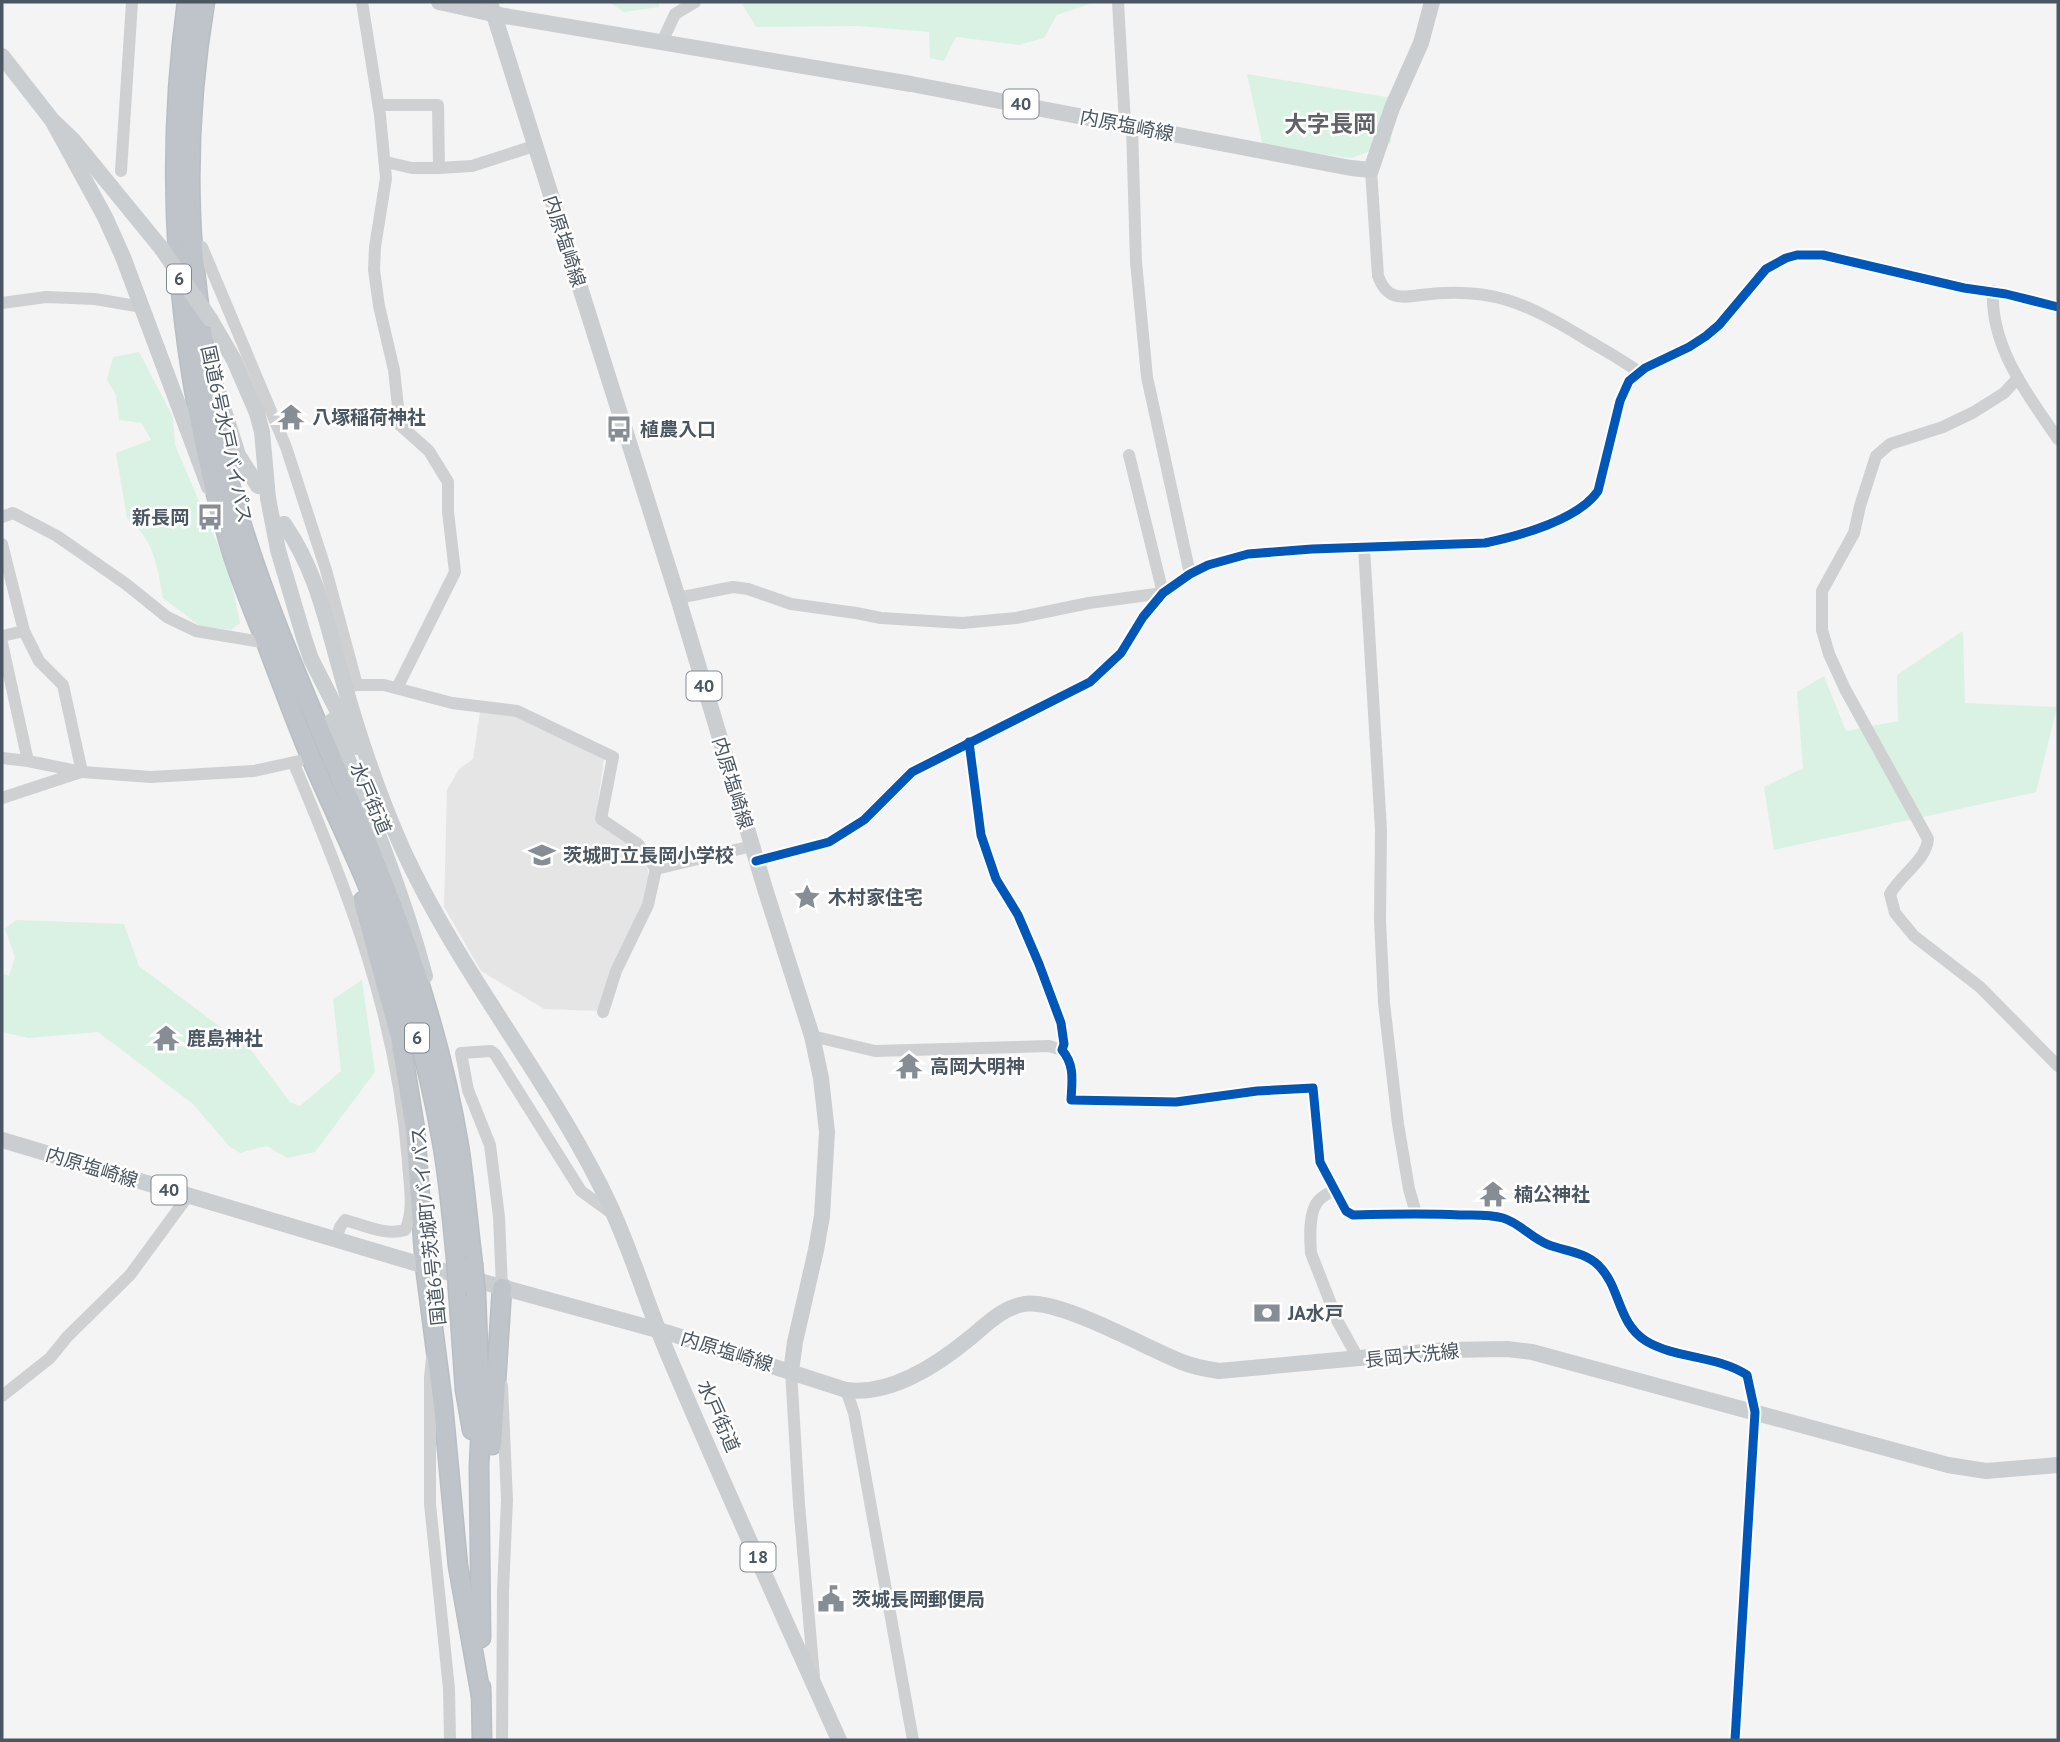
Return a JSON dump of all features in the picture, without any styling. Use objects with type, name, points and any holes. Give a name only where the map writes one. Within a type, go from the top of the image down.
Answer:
[{"type":"highway","name":"国道6号水戸バイパス","points":[[187,2],[175,143],[178,276],[194,394],[236,537]]},
{"type":"highway","name":"国道6号水戸バイパス","points":[[205,2],[193,90],[190,145],[192,244],[217,430],[236,537]]},
{"type":"highway","name":"水戸街道","points":[[236,537],[302,760],[343,826]]},
{"type":"highway","name":"水戸街道","points":[[236,537],[263,591],[290,663],[387,893],[408,952],[447,1083]]},
{"type":"highway","name":"国道6号茨城町バイパス","points":[[343,826],[392,949],[432,1094],[464,1261],[476,1295],[481,1424],[478,1468],[482,1740]]},
{"type":"highway","points":[[343,826],[400,1037],[415,1129],[425,1266],[458,1566],[481,1696]]},
{"type":"highway","name":"国道6号茨城町バイパス","points":[[447,1083],[459,1147],[464,1261],[458,1289],[465,1390],[478,1468]]},
{"type":"highway","points":[[481,1696],[502,1287]]},
{"type":"main road","points":[[439,2],[491,8]]},
{"type":"main road","points":[[1371,170],[1392,108],[1421,43],[1432,2]]},
{"type":"main road","name":"内原塩崎線","points":[[659,1331],[791,1371],[794,1342],[816,1250],[825,1179],[825,1104],[812,1036],[754,854],[678,598],[491,8],[662,42],[911,84],[1371,170]]},
{"type":"main road","points":[[2,55],[52,120],[73,140],[162,249],[210,319],[234,360],[257,413],[262,432],[268,498],[289,595],[311,659],[318,689],[385,848],[406,907],[429,993],[447,1083]]},
{"type":"main road","points":[[52,120],[105,217],[142,307],[174,399],[236,537]]},
{"type":"main road","points":[[204,343],[231,436],[238,454],[258,486]]},
{"type":"main road","points":[[284,524],[309,566],[325,610],[351,686],[380,797]]},
{"type":"main road","points":[[311,659],[380,797]]},
{"type":"main road","name":"水戸街道","points":[[380,797],[406,857],[435,912],[464,963],[564,1120],[614,1214],[659,1331],[839,1740]]},
{"type":"main road","name":"内原塩崎線","points":[[2,1140],[425,1266]]},
{"type":"main road","name":"40","points":[[425,1266],[659,1331]]},
{"type":"main road","name":"長岡大洗線","points":[[791,1371],[846,1390],[870,1391],[903,1381],[963,1344],[1000,1314],[1026,1304],[1055,1307],[1184,1363],[1219,1371],[1456,1350],[1507,1349],[1532,1352],[1968,1469],[2002,1471],[2058,1465]]},
{"type":"street","points":[[121,170],[132,2]]},
{"type":"street","points":[[362,2],[386,162],[375,247],[374,270],[379,306],[394,370],[400,425],[429,450],[449,482],[448,512],[455,572],[397,688]]},
{"type":"street","points":[[662,42],[675,14],[695,2]]},
{"type":"street","points":[[1118,2],[1136,262],[1147,377],[1190,574]]},
{"type":"street","points":[[379,106],[438,105],[439,168]]},
{"type":"street","points":[[386,162],[412,168],[472,166],[534,146]]},
{"type":"street","points":[[1371,170],[1378,276],[1382,286],[1390,294],[1400,298],[1462,292],[1516,302],[1543,314],[1639,372]]},
{"type":"street","points":[[192,244],[202,247],[286,447],[326,570],[351,686],[373,684],[452,703],[517,710],[613,757],[601,819],[638,844],[656,869],[648,905],[616,971],[603,1012]]},
{"type":"street","points":[[656,869],[829,842],[864,820],[912,772],[1082,687],[1100,675],[1121,653],[1143,617],[1163,593],[1208,565],[1248,554],[1485,543],[1559,520],[1582,509],[1591,502],[1602,481],[1624,390],[1639,372],[1706,336],[1719,325],[1766,269],[1786,258],[1797,255],[1823,255],[2058,307]]},
{"type":"street","points":[[1993,291],[1992,306],[2010,366],[2058,439]]},
{"type":"street","points":[[2,303],[46,296],[95,299],[142,307]]},
{"type":"street","points":[[2018,378],[2004,393],[1974,412],[1943,427],[1890,444],[1876,456],[1854,533],[1822,591],[1822,630],[1825,644],[1845,689],[1928,839],[1927,848],[1896,883],[1891,894],[1895,913],[1914,936],[1996,1001],[2058,1066]]},
{"type":"street","points":[[1129,455],[1163,593]]},
{"type":"street","points":[[2,517],[13,513],[57,536],[126,584],[167,617],[196,631],[256,641],[265,640]]},
{"type":"street","points":[[2,544],[24,631],[39,661],[63,685],[82,772]]},
{"type":"street","points":[[1364,547],[1381,830],[1380,920],[1384,1003],[1398,1124],[1409,1189],[1416,1213]]},
{"type":"street","points":[[678,598],[733,587],[748,589],[791,604],[881,618],[962,623],[1016,618],[1089,603],[1163,593]]},
{"type":"street","points":[[2,636],[24,631]]},
{"type":"street","points":[[2,643],[28,761]]},
{"type":"street","points":[[969,742],[981,835],[996,879],[1018,915],[1044,976],[1061,1023],[1064,1044],[1062,1050]]},
{"type":"street","points":[[2,758],[82,772],[151,777],[254,771],[302,760],[369,958],[392,1051],[406,1139],[410,1215],[405,1230],[388,1232],[345,1220],[337,1240]]},
{"type":"street","points":[[2,798],[82,772]]},
{"type":"street","points":[[812,1036],[875,1051],[1049,1046],[1062,1050],[1068,1058],[1071,1066],[1071,1100],[1078,1101],[1175,1102],[1257,1091],[1313,1088],[1320,1162],[1346,1210],[1353,1215],[1416,1213],[1488,1215],[1503,1218],[1542,1242],[1587,1257],[1603,1270],[1623,1315],[1639,1335],[1656,1346],[1707,1359],[1747,1375],[1755,1412],[1735,1740]]},
{"type":"street","points":[[502,1287],[499,1217],[490,1145],[468,1090],[461,1053],[491,1051],[495,1054],[582,1192],[614,1214]]},
{"type":"street","points":[[1334,1190],[1314,1207],[1311,1253],[1338,1322],[1359,1360]]},
{"type":"street","points":[[2,1396],[50,1358],[130,1275],[188,1196]]},
{"type":"street","points":[[435,1340],[429,1377],[430,1504],[449,1689],[450,1740]]},
{"type":"street","points":[[791,1371],[814,1685]]},
{"type":"street","points":[[496,1373],[503,1394],[507,1500],[503,1591],[502,1740]]},
{"type":"street","points":[[846,1390],[854,1413],[913,1740]]},
{"type":"street","points":[[792,1634],[802,1635],[811,1629]]},
{"type":"shaded area","name":"茨城町立長岡小学校","points":[[480,712],[518,715],[604,759],[595,822],[631,845],[646,864],[650,880],[600,1011],[544,1009],[481,971],[444,907],[447,790],[459,769],[473,759]]},
{"type":"green space","points":[[609,2],[659,2],[659,7],[624,12]]},
{"type":"green space","points":[[741,2],[1095,2],[1057,15],[1044,38],[1019,45],[956,37],[944,61],[930,58],[929,32],[859,26],[756,27]]},
{"type":"green space","points":[[1247,74],[1392,98],[1391,143],[1352,158],[1263,146]]},
{"type":"green space","points":[[139,352],[173,417],[175,445],[229,571],[240,623],[231,630],[200,626],[163,598],[149,544],[127,518],[116,453],[151,440],[142,423],[119,420],[116,395],[107,380],[113,357]]},
{"type":"green space","points":[[1963,631],[1965,703],[2057,707],[2036,792],[1774,850],[1764,787],[1803,768],[1797,692],[1824,676],[1846,731],[1898,721],[1897,675]]},
{"type":"green space","points":[[16,920],[124,924],[139,966],[251,1050],[290,1102],[300,1106],[341,1071],[333,999],[362,980],[375,1072],[315,1152],[287,1158],[267,1146],[240,1153],[229,1146],[193,1104],[98,1032],[28,1038],[2,1032],[2,973],[9,976],[15,957],[5,929]]},
{"type":"cycle path","points":[[756,861],[829,842],[864,820],[912,772],[1090,682],[1121,653],[1143,617],[1163,593],[1208,565],[1248,554],[1485,543],[1547,525],[1577,510],[1598,491],[1620,401],[1629,381],[1645,368],[1706,336],[1719,325],[1766,269],[1786,258],[1797,255],[1823,255],[2058,307]]},
{"type":"cycle path","points":[[969,742],[981,835],[996,879],[1018,915],[1061,1023],[1064,1044],[1062,1050],[1069,1061],[1072,1074],[1071,1100],[1176,1102],[1257,1091],[1313,1088],[1320,1162],[1346,1211],[1353,1215],[1487,1215],[1509,1220],[1543,1242],[1581,1255],[1598,1265],[1611,1284],[1630,1325],[1646,1341],[1670,1351],[1722,1364],[1747,1375],[1755,1412],[1735,1740]]},
{"type":"place","name":"八塚稲荷神社","points":[[291,417]]},
{"type":"place","name":"植農入口","points":[[619,429]]},
{"type":"place","name":"新長岡","points":[[210,517]]},
{"type":"place","name":"茨城町立長岡小学校","points":[[542,855]]},
{"type":"place","name":"木村家住宅","points":[[807,897]]},
{"type":"place","name":"鹿島神社","points":[[166,1038]]},
{"type":"place","name":"高岡大明神","points":[[909,1066]]},
{"type":"place","name":"楠公神社","points":[[1493,1194]]},
{"type":"place","name":"JA水戸","points":[[1267,1313]]},
{"type":"place","name":"茨城長岡郵便局","points":[[831,1599]]},
{"type":"district","name":"大字長岡","points":[[1330,124]]}]
